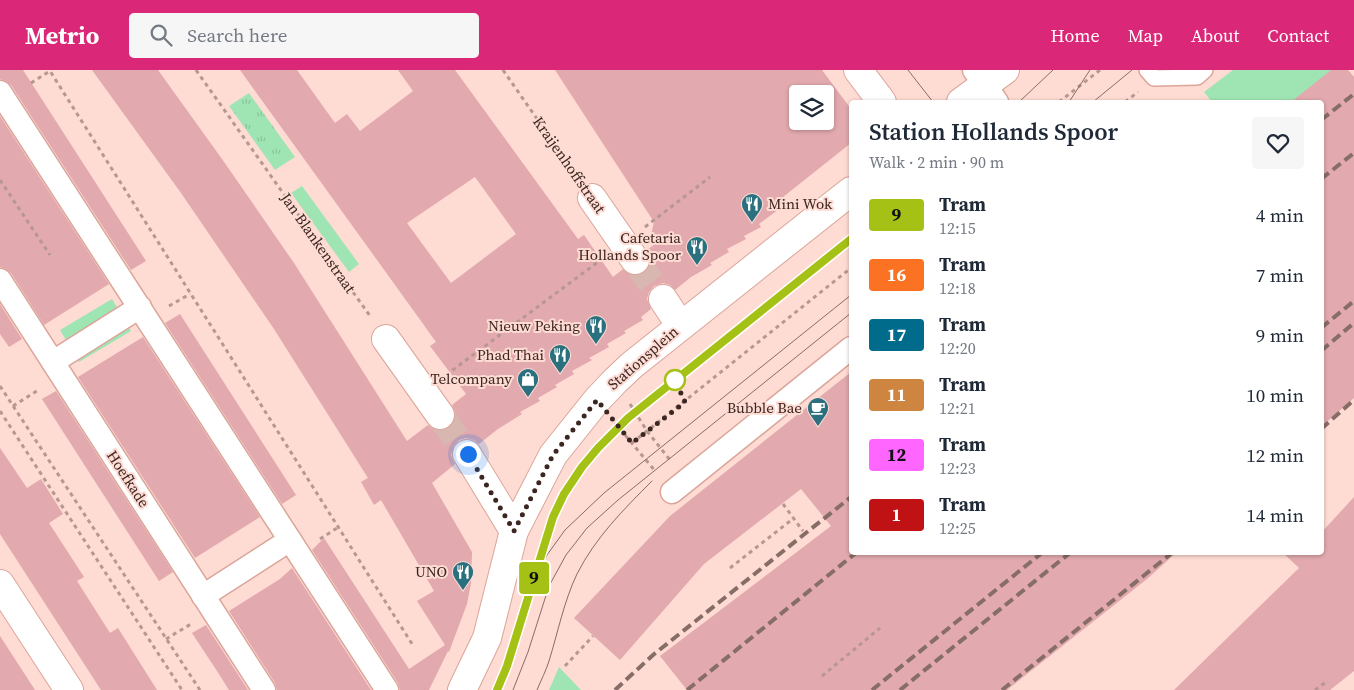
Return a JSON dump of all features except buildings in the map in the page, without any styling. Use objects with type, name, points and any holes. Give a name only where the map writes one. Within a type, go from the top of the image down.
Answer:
[{"type":"street","points":[[858,70],[880,100]]},
{"type":"street","points":[[965,100],[990,82]]},
{"type":"street","points":[[0,92],[387,690]]},
{"type":"street","name":"Stationsplein","points":[[462,690],[487,638],[514,531],[553,455],[606,390],[680,325],[849,193]]},
{"type":"street","name":"Kraijenhoffstraat","points":[[592,198],[629,252]]},
{"type":"street","name":"Hoefkade","points":[[0,280],[264,690]]},
{"type":"street","points":[[663,299],[680,325]]},
{"type":"street","points":[[57,369],[140,307]]},
{"type":"street","points":[[386,339],[440,415]]},
{"type":"street","points":[[679,487],[849,350]]},
{"type":"street","points":[[468,454],[514,531]]},
{"type":"street","points":[[203,596],[290,540]]},
{"type":"street","points":[[0,584],[69,690]]},
{"type":"lane","points":[[1147,70],[1154,78],[1201,74]]},
{"type":"path","name":"Jan Blankenstraat","points":[[196,70],[386,339]]},
{"type":"path","name":"Kraijenhoffstraat","points":[[503,70],[592,198]]},
{"type":"path","points":[[1062,100],[1100,70]]},
{"type":"path","points":[[31,83],[50,71],[414,647]]},
{"type":"path","points":[[423,392],[629,252],[710,177]]},
{"type":"path","points":[[0,180],[50,255]]},
{"type":"path","points":[[632,443],[849,270]]},
{"type":"path","points":[[13,406],[57,369]]},
{"type":"path","points":[[0,386],[200,690]]},
{"type":"path","points":[[606,390],[647,431],[679,487]]},
{"type":"path","points":[[606,390],[632,443],[679,487]]},
{"type":"path","points":[[0,411],[182,690]]},
{"type":"path","points":[[783,504],[803,531]]},
{"type":"path","points":[[730,568],[794,518]]},
{"type":"path","points":[[822,676],[880,628]]},
{"type":"path","points":[[565,666],[593,636]]},
{"type":"path","points":[[1315,690],[1326,682]]},
{"type":"green space","points":[[1233,70],[1335,70],[1294,100],[1210,100],[1204,92]]},
{"type":"green space","points":[[249,93],[295,157],[275,170],[229,106]]},
{"type":"green space","points":[[302,186],[359,264],[349,272],[291,193]]},
{"type":"green space","points":[[112,299],[131,331],[79,362],[60,330]]},
{"type":"green space","points":[[559,667],[581,690],[549,690]]},
{"type":"tunnel","points":[[635,260],[663,299]]},
{"type":"tunnel","points":[[440,415],[467,454]]},
{"type":"tram line","points":[[908,70],[931,100]]},
{"type":"tram line","points":[[1021,100],[1053,70]]},
{"type":"tram line","points":[[1070,100],[1090,70]]},
{"type":"tram line","points":[[1095,100],[1132,70]]},
{"type":"tram line","points":[[497,690],[507,666],[553,517],[584,466],[602,445],[642,408],[849,241]]},
{"type":"tram line","name":"9","points":[[497,690],[507,666],[553,517],[564,494],[582,467],[635,411],[849,241]]},
{"type":"tram line","points":[[542,566],[547,555],[565,530],[604,493],[849,297]]},
{"type":"tram line","points":[[513,690],[528,652],[549,586],[566,555],[587,528],[618,500],[849,315]]},
{"type":"tram line","points":[[537,690],[548,665],[568,595],[584,561],[611,524],[652,481]]},
{"type":"railway","points":[[1324,118],[1354,94]]},
{"type":"railway","points":[[1324,177],[1354,153]]},
{"type":"railway","points":[[1324,326],[1354,301]]},
{"type":"railway","points":[[1324,348],[1354,323]]},
{"type":"railway","points":[[1324,426],[1354,400]]},
{"type":"railway","points":[[615,690],[653,655],[849,499]]},
{"type":"railway","points":[[687,690],[853,555]]},
{"type":"railway","points":[[872,690],[1039,555]]},
{"type":"railway","points":[[900,690],[1067,555]]},
{"type":"railway","points":[[1002,690],[1169,555]]},
{"type":"place","name":"Mini Wok","points":[[752,223]]},
{"type":"place","name":"Cafetaria Hollands Spoor","points":[[697,266]]},
{"type":"place","name":"Nieuw Peking","points":[[596,345]]},
{"type":"place","name":"Phad Thai","points":[[560,374]]},
{"type":"place","name":"Telcompany","points":[[528,398]]},
{"type":"place","name":"Bubble Bae","points":[[818,427]]},
{"type":"place","name":"UNO","points":[[463,591]]},
{"type":"route","points":[[468,454],[514,531],[553,455],[597,400],[632,443],[685,402],[675,380]]}]
